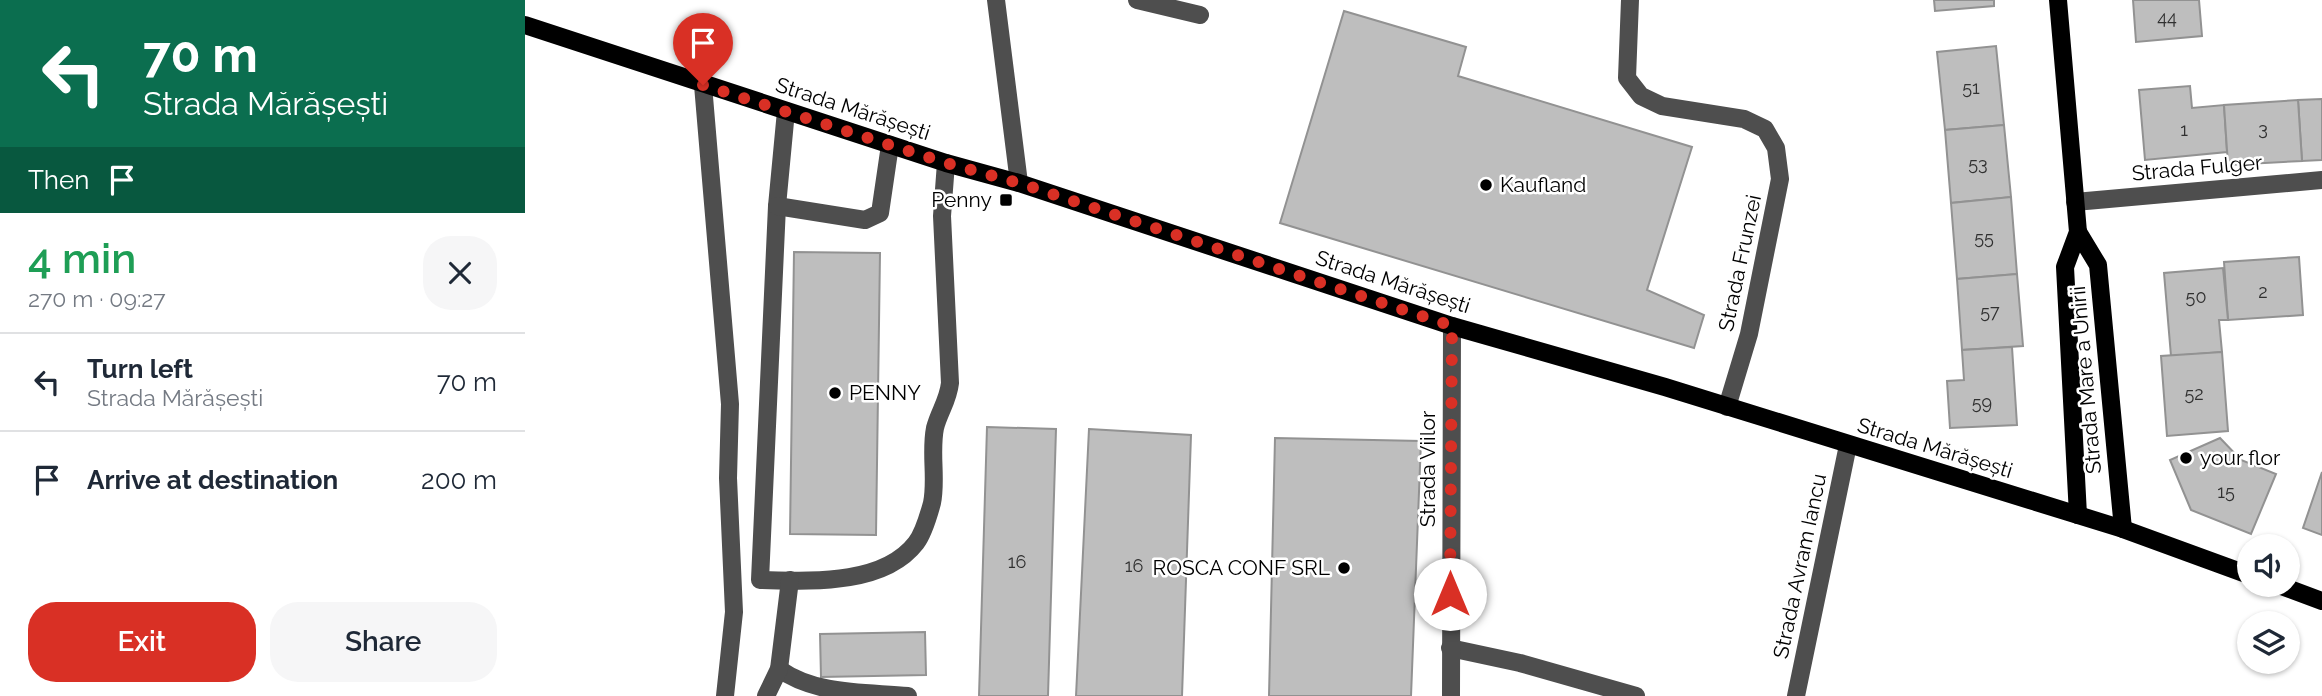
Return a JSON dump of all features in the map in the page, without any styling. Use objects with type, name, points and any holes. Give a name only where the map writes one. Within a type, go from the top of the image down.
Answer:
[{"type":"main road","name":"Strada Mare a Unirii","points":[[2058,0],[2078,232],[2098,265],[2123,529]]},
{"type":"main road","name":"Strada Mărășești","points":[[525,25],[946,163],[1019,183],[1452,326],[1727,407],[2123,529],[2237,571]]},
{"type":"main road","name":"Strada Mare a Unirii","points":[[2078,232],[2065,267],[2078,515]]},
{"type":"main road","points":[[2300,593],[2322,601]]},
{"type":"street","points":[[996,0],[1019,183]]},
{"type":"street","points":[[1137,0],[1200,15]]},
{"type":"street","name":"Strada Frunzei","points":[[1630,0],[1627,78],[1641,96],[1662,106],[1744,119],[1765,129],[1776,148],[1780,179],[1749,334],[1727,407]]},
{"type":"street","points":[[703,85],[730,404],[728,478],[734,612],[725,696]]},
{"type":"street","points":[[760,580],[777,206],[786,111]]},
{"type":"street","points":[[777,206],[865,220],[880,213],[890,145]]},
{"type":"street","points":[[734,581],[837,579],[866,575],[897,559],[917,543],[932,503],[935,428],[948,398],[950,383],[941,216],[946,163]]},
{"type":"street","name":"Strada Fulger","points":[[2075,202],[2322,180]]},
{"type":"street","name":"Strada Viilor","points":[[1451,696],[1452,326]]},
{"type":"street","name":"Strada Avram Iancu","points":[[1796,696],[1848,445]]},
{"type":"street","points":[[766,696],[779,669],[790,580]]},
{"type":"street","points":[[1450,648],[1520,663],[1636,696]]},
{"type":"street","points":[[779,669],[796,681],[823,689],[908,696]]},
{"type":"building","points":[[1934,0],[1994,0],[1994,6],[1935,11]]},
{"type":"building","points":[[2133,0],[2199,0],[2202,36],[2136,42]]},
{"type":"building","name":"Kaufland","points":[[1344,11],[1466,47],[1458,76],[1692,147],[1647,290],[1704,315],[1694,348],[1280,223]]},
{"type":"building","points":[[1996,46],[2004,125],[1945,130],[1937,52]]},
{"type":"building","points":[[2190,86],[2192,108],[2224,105],[2227,152],[2145,160],[2139,90]]},
{"type":"building","points":[[2322,99],[2322,160],[2302,161],[2298,100]]},
{"type":"building","points":[[2298,100],[2302,161],[2228,165],[2224,105]]},
{"type":"building","points":[[2004,125],[2011,197],[1951,203],[1945,130]]},
{"type":"building","points":[[2011,197],[2017,274],[1957,279],[1951,203]]},
{"type":"building","name":"PENNY","points":[[794,252],[880,253],[876,535],[790,534]]},
{"type":"building","points":[[2299,257],[2303,315],[2228,320],[2224,262]]},
{"type":"building","points":[[2223,268],[2228,320],[2219,320],[2222,352],[2171,356],[2164,273]]},
{"type":"building","points":[[2017,274],[2023,346],[1962,350],[1957,279]]},
{"type":"building","points":[[2012,347],[2017,425],[1950,428],[1947,381],[1964,380],[1962,350]]},
{"type":"building","points":[[2222,352],[2228,431],[2167,436],[2161,356]]},
{"type":"building","points":[[987,427],[1056,429],[1048,696],[979,696]]},
{"type":"building","name":"ROSCA CONF SRL","points":[[1089,429],[1191,435],[1182,696],[1076,696]]},
{"type":"building","name":"ROSCA CONF SRL","points":[[1275,438],[1421,441],[1411,696],[1269,696]]},
{"type":"building","points":[[2220,438],[2241,460],[2276,474],[2251,534],[2191,510],[2170,460]]},
{"type":"building","points":[[2322,472],[2322,535],[2303,528]]},
{"type":"building","points":[[925,632],[926,675],[821,677],[820,634]]},
{"type":"place","name":"Kaufland","points":[[1486,185]]},
{"type":"place","name":"Penny","points":[[1006,200]]},
{"type":"place","name":"PENNY","points":[[835,393]]},
{"type":"place","name":"your flor","points":[[2186,458]]},
{"type":"place","name":"ROSCA CONF SRL","points":[[1344,568]]},
{"type":"route","points":[[703,85],[946,163],[1019,183],[1452,326],[1450,594]]}]
